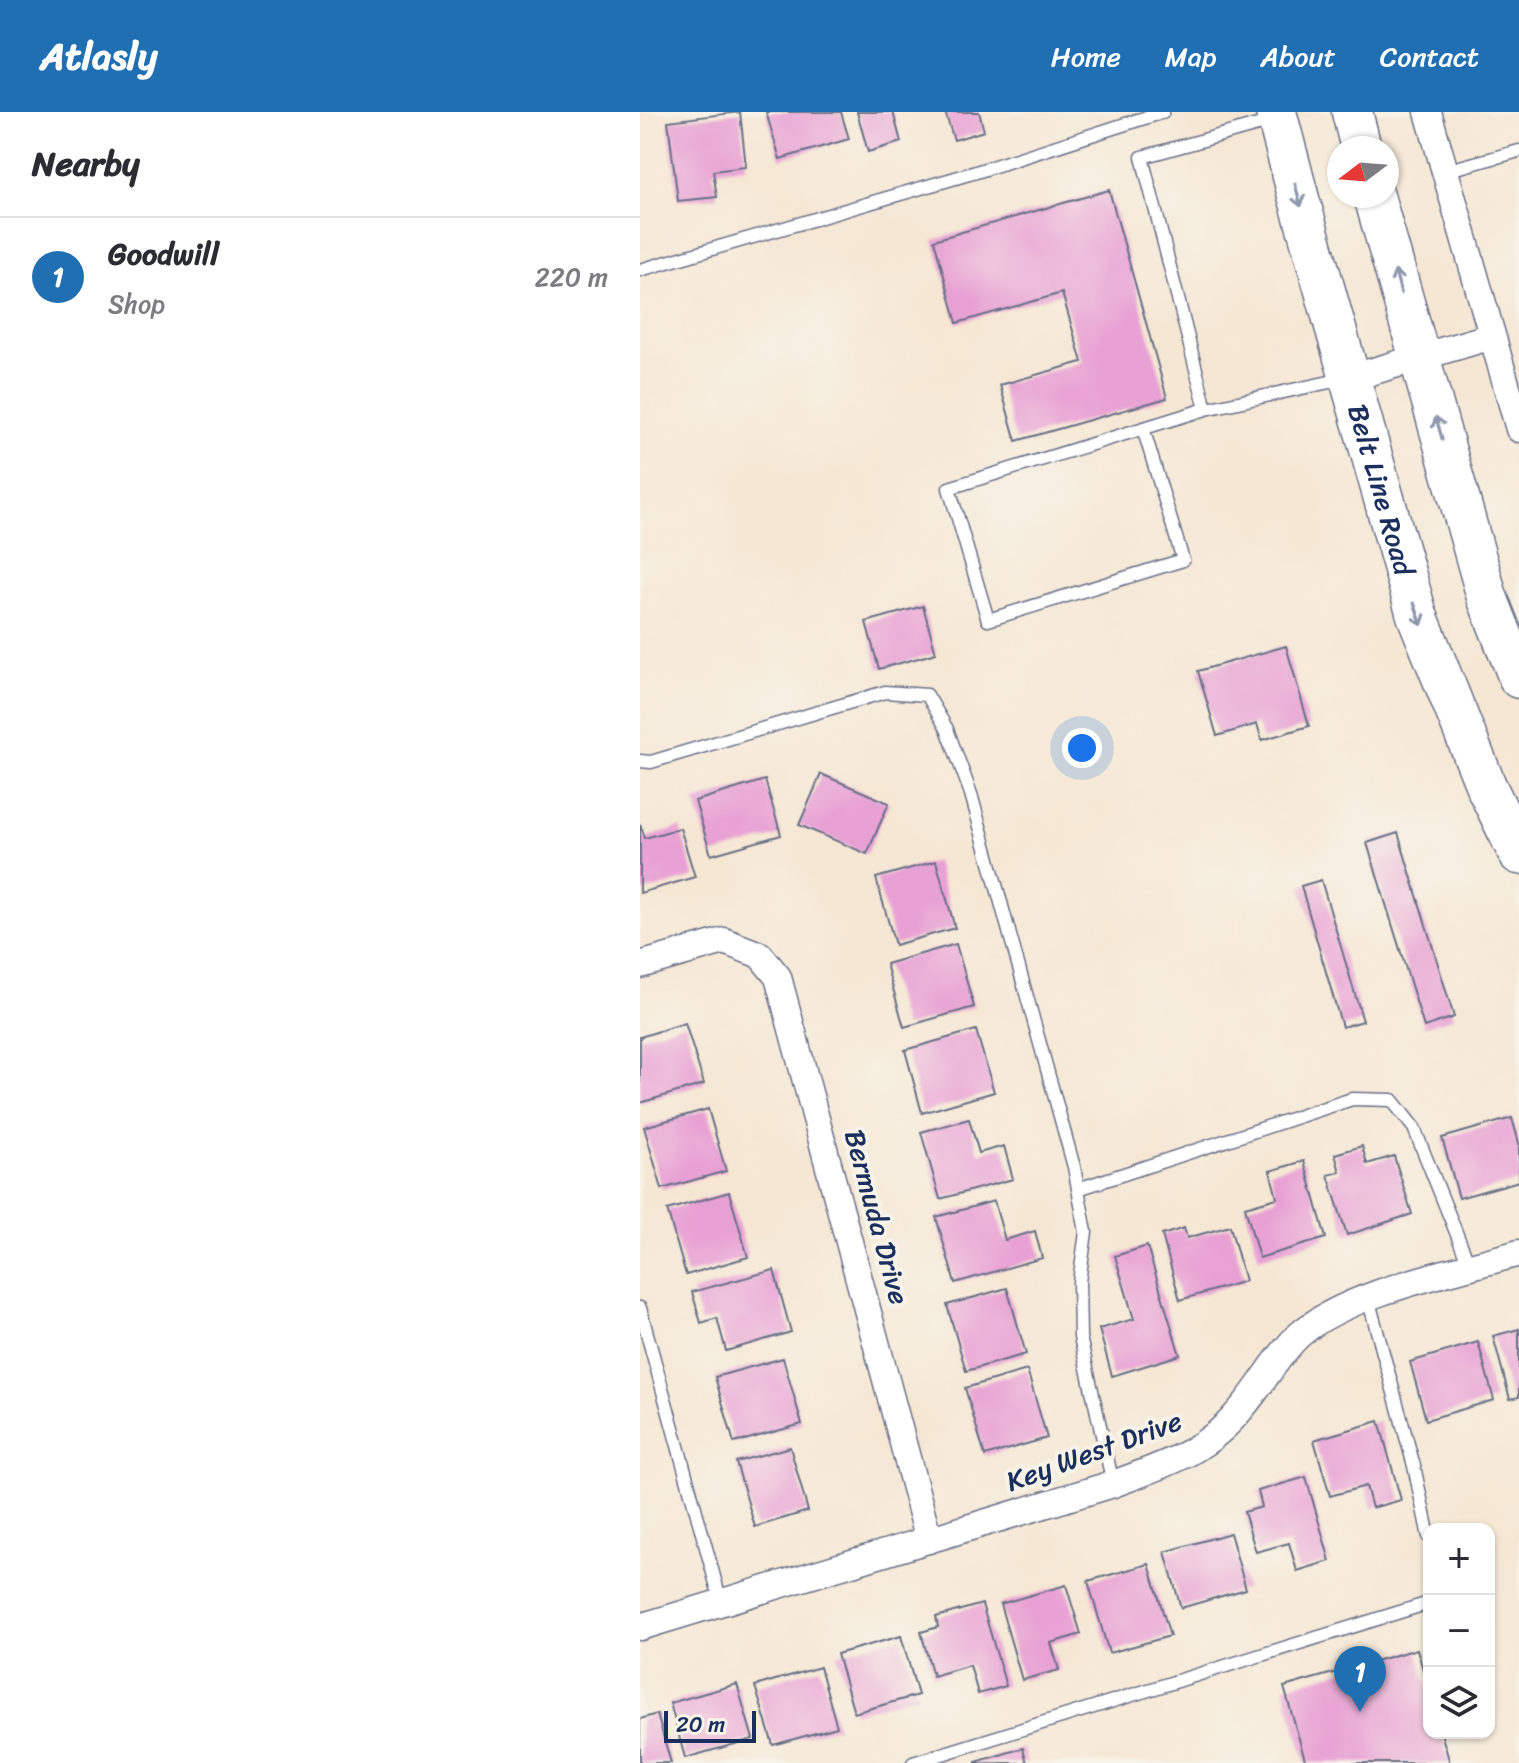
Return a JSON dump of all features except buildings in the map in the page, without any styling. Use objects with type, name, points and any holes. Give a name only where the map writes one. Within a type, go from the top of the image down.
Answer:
[{"type":"main road","points":[[1352,112],[1358,136]]},
{"type":"main road","name":"Belt Line Road","points":[[1277,116],[1417,615],[1486,786],[1519,854]]},
{"type":"main road","points":[[1377,208],[1487,597],[1519,678]]},
{"type":"street","points":[[1428,112],[1519,429]]},
{"type":"street","points":[[1350,378],[1492,336]]},
{"type":"street","name":"Bermuda Drive","points":[[640,965],[724,941],[760,955],[778,977],[929,1540]]},
{"type":"street","name":"Key West Drive","points":[[640,1627],[1113,1484],[1175,1461],[1208,1443],[1242,1409],[1299,1335],[1338,1310],[1368,1298],[1519,1253]]},
{"type":"lane","points":[[640,270],[976,172],[1163,112]]},
{"type":"lane","points":[[1206,409],[1142,157],[1277,116]]},
{"type":"lane","points":[[1445,171],[1519,151]]},
{"type":"lane","points":[[1143,428],[1183,560],[988,620],[949,488],[1143,428],[1206,409],[1350,378]]},
{"type":"lane","points":[[640,761],[651,762],[885,692],[927,695],[947,729],[971,794],[1078,1189],[1086,1232],[1079,1282],[1080,1337],[1113,1484]]},
{"type":"lane","points":[[1078,1189],[1352,1099],[1392,1100],[1414,1128],[1470,1267]]},
{"type":"lane","points":[[1368,1298],[1414,1466],[1426,1523]]},
{"type":"lane","points":[[640,1308],[721,1602]]},
{"type":"lane","points":[[913,1763],[1423,1605]]},
{"type":"place","name":"Goodwill","points":[[1360,1712]]}]
